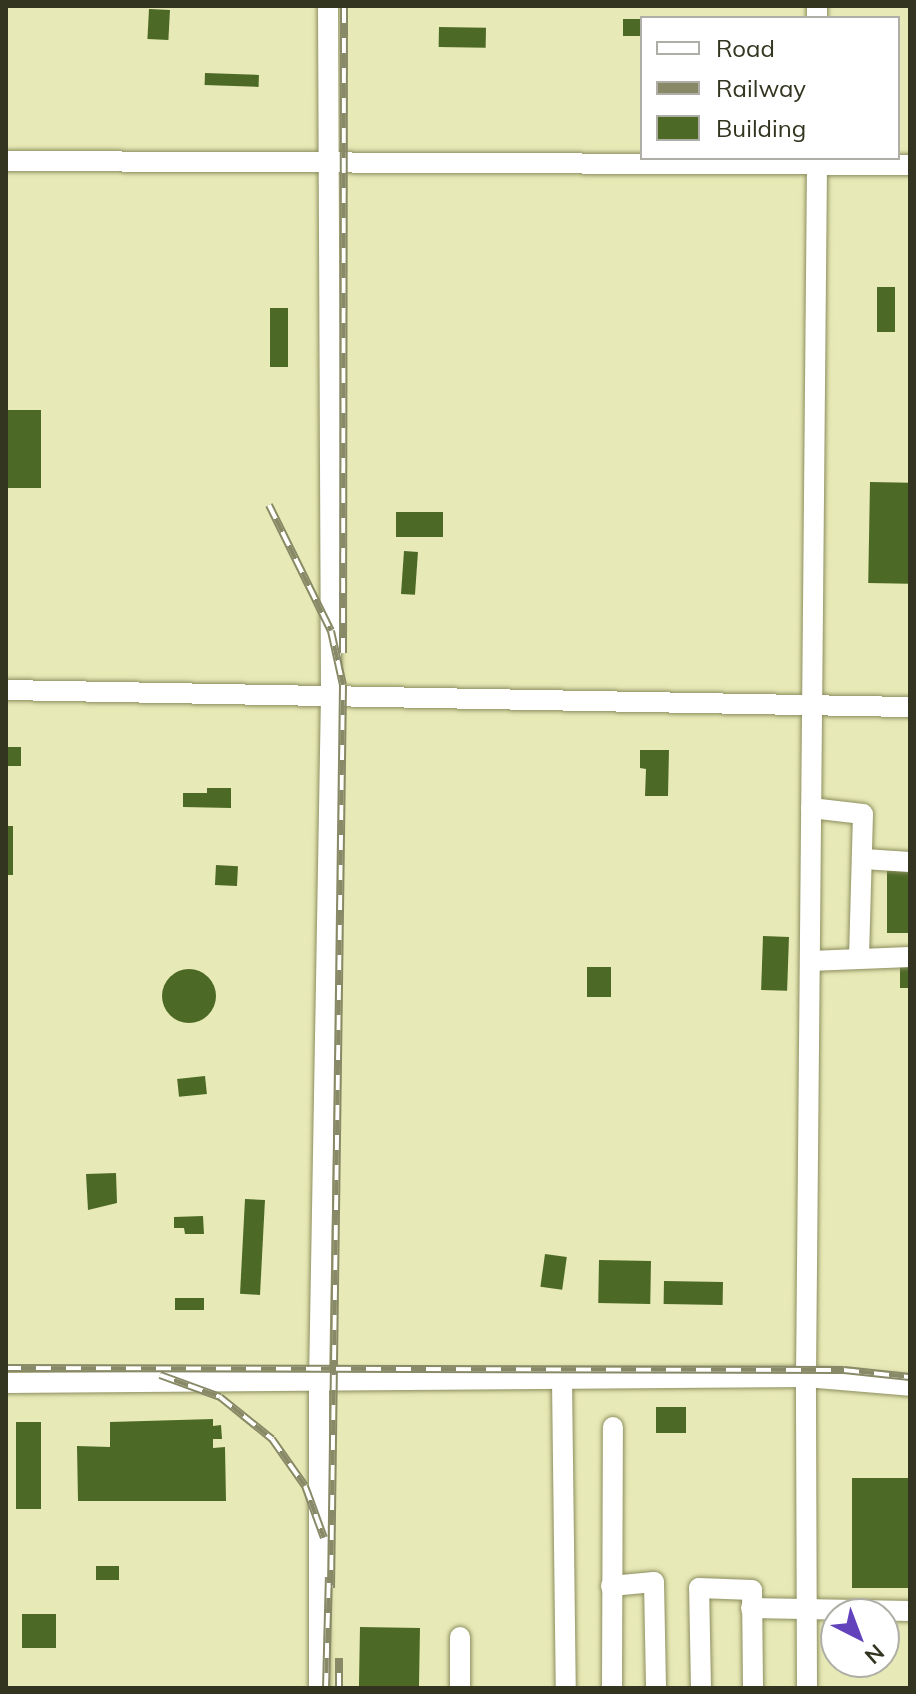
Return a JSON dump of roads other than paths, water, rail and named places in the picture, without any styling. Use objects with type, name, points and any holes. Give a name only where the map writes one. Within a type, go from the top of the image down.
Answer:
[{"type":"lane","points":[[319,1688],[319,1382],[331,694],[328,6]]},
{"type":"lane","points":[[6,161],[817,161],[910,165]]},
{"type":"lane","points":[[807,1688],[806,1377],[817,161]]},
{"type":"lane","points":[[6,690],[910,707]]},
{"type":"lane","points":[[811,808],[863,814],[859,959]]},
{"type":"lane","points":[[864,859],[910,862]]},
{"type":"lane","points":[[810,961],[910,957]]},
{"type":"lane","points":[[6,1383],[806,1377],[910,1386]]},
{"type":"lane","points":[[562,1380],[566,1688]]},
{"type":"lane","points":[[612,1688],[613,1427]]},
{"type":"lane","points":[[611,1586],[654,1582],[656,1688]]},
{"type":"lane","points":[[701,1688],[699,1588],[752,1590],[753,1688]]},
{"type":"lane","points":[[751,1608],[910,1611]]},
{"type":"lane","points":[[460,1637],[460,1688]]},
{"type":"railway","points":[[343,653],[344,6]]},
{"type":"railway","points":[[269,505],[331,631],[343,685],[331,1588]]},
{"type":"railway","points":[[6,1368],[844,1370],[910,1377]]},
{"type":"railway","points":[[160,1375],[220,1397],[272,1439],[305,1486],[324,1538]]},
{"type":"railway","points":[[326,1688],[329,1577]]},
{"type":"railway","points":[[339,1658],[339,1688]]}]
